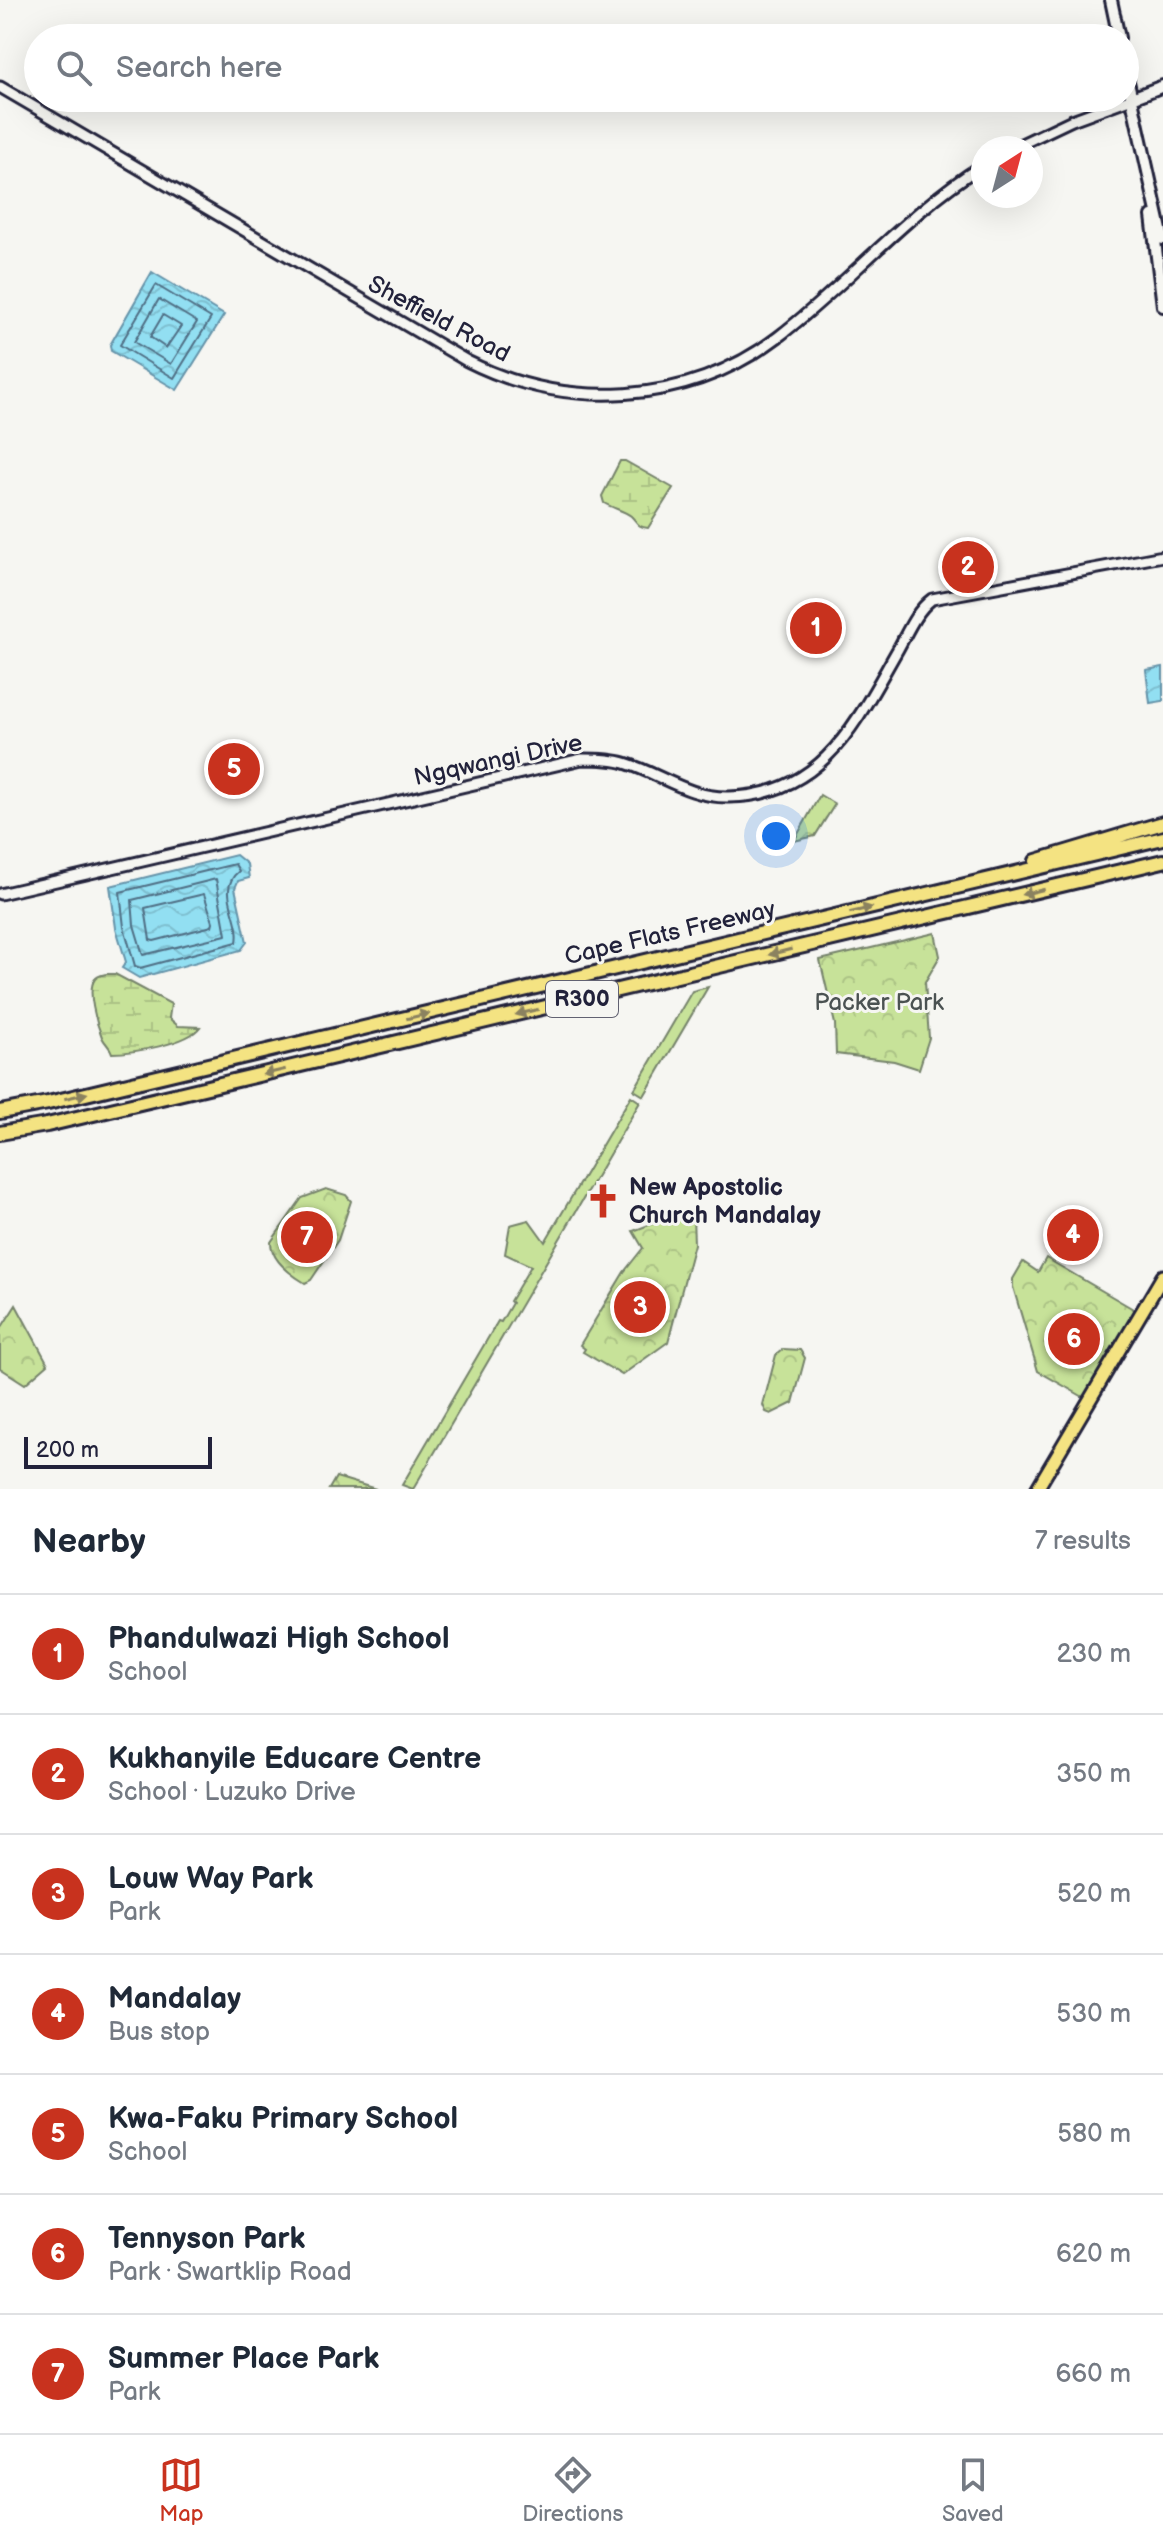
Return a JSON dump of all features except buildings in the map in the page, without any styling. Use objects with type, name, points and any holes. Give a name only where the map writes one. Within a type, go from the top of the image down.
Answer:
[{"type":"highway","points":[[951,888],[1163,823]]},
{"type":"highway","name":"Cape Flats Freeway","points":[[0,1112],[1163,838]]},
{"type":"highway","name":"Cape Flats Freeway","points":[[0,1133],[47,1125],[1163,864]]},
{"type":"main road","points":[[1111,0],[1116,24]]},
{"type":"main road","points":[[1139,95],[1163,86]]},
{"type":"main road","points":[[1135,112],[1163,239]]},
{"type":"main road","points":[[1148,178],[1163,306]]},
{"type":"main road","points":[[1037,1489],[1163,1276]]},
{"type":"street","name":"Sheffield Road","points":[[0,87],[24,101]]},
{"type":"street","name":"Sheffield Road","points":[[43,112],[467,361],[515,382],[576,394],[622,395],[659,390],[716,373],[751,355],[794,325],[917,213],[971,174]]},
{"type":"street","points":[[1036,136],[1095,112]]},
{"type":"street","name":"Ngqwangi Drive","points":[[0,894],[582,759],[623,762],[682,789],[707,796],[743,797],[778,789],[815,769],[840,744],[923,607],[932,599],[1163,556]]},
{"type":"green space","points":[[620,461],[673,488],[648,528],[604,503],[602,496]]},
{"type":"green space","points":[[820,795],[835,804],[815,836],[794,841]]},
{"type":"green space","name":"Packer Park","points":[[935,933],[940,956],[925,982],[929,1038],[919,1069],[894,1061],[836,1054],[835,1024],[820,960]]},
{"type":"green space","points":[[115,974],[171,1004],[169,1018],[178,1026],[200,1027],[172,1043],[112,1053],[100,1032],[92,999],[95,979]]},
{"type":"green space","points":[[708,987],[644,1096],[634,1090],[692,991]]},
{"type":"green space","points":[[631,1096],[640,1102],[415,1486],[413,1489],[402,1485],[498,1321],[501,1322],[531,1266],[505,1254],[510,1225],[529,1220],[545,1242]]},
{"type":"green space","points":[[326,1189],[346,1195],[351,1201],[338,1240],[311,1280],[305,1283],[278,1261],[271,1242],[302,1198]]},
{"type":"green space","points":[[693,1215],[694,1244],[668,1342],[622,1375],[583,1352],[585,1349],[580,1345],[624,1272],[643,1248],[633,1231],[667,1218]]},
{"type":"green space","points":[[1046,1258],[1135,1310],[1085,1398],[1038,1371],[1013,1287],[1013,1279],[1023,1262],[1038,1272]]},
{"type":"green space","points":[[16,1305],[48,1364],[25,1384],[0,1368],[0,1330]]},
{"type":"green space","points":[[783,1349],[800,1350],[805,1358],[793,1403],[771,1414],[766,1412],[763,1405],[776,1355]]},
{"type":"green space","points":[[336,1477],[376,1489],[329,1489]]},
{"type":"water","points":[[152,272],[224,315],[177,390],[111,351],[110,345]]},
{"type":"water","points":[[1163,667],[1163,701],[1150,703],[1146,670]]},
{"type":"water","points":[[236,855],[247,864],[249,878],[238,881],[235,888],[247,942],[241,950],[139,978],[122,968],[126,962],[116,928],[110,886]]},
{"type":"place","name":"Kukhanyile Educare Centre","points":[[968,567]]},
{"type":"place","name":"Phandulwazi High School","points":[[816,628]]},
{"type":"place","name":"Kwa-Faku Primary School","points":[[234,769]]},
{"type":"place","name":"New Apostolic Church Mandalay","points":[[603,1201]]},
{"type":"place","name":"Mandalay","points":[[1073,1235]]},
{"type":"place","name":"Summer Place Park","points":[[307,1237]]},
{"type":"place","name":"Louw Way Park","points":[[640,1307]]},
{"type":"place","name":"Tennyson Park","points":[[1074,1339]]}]
